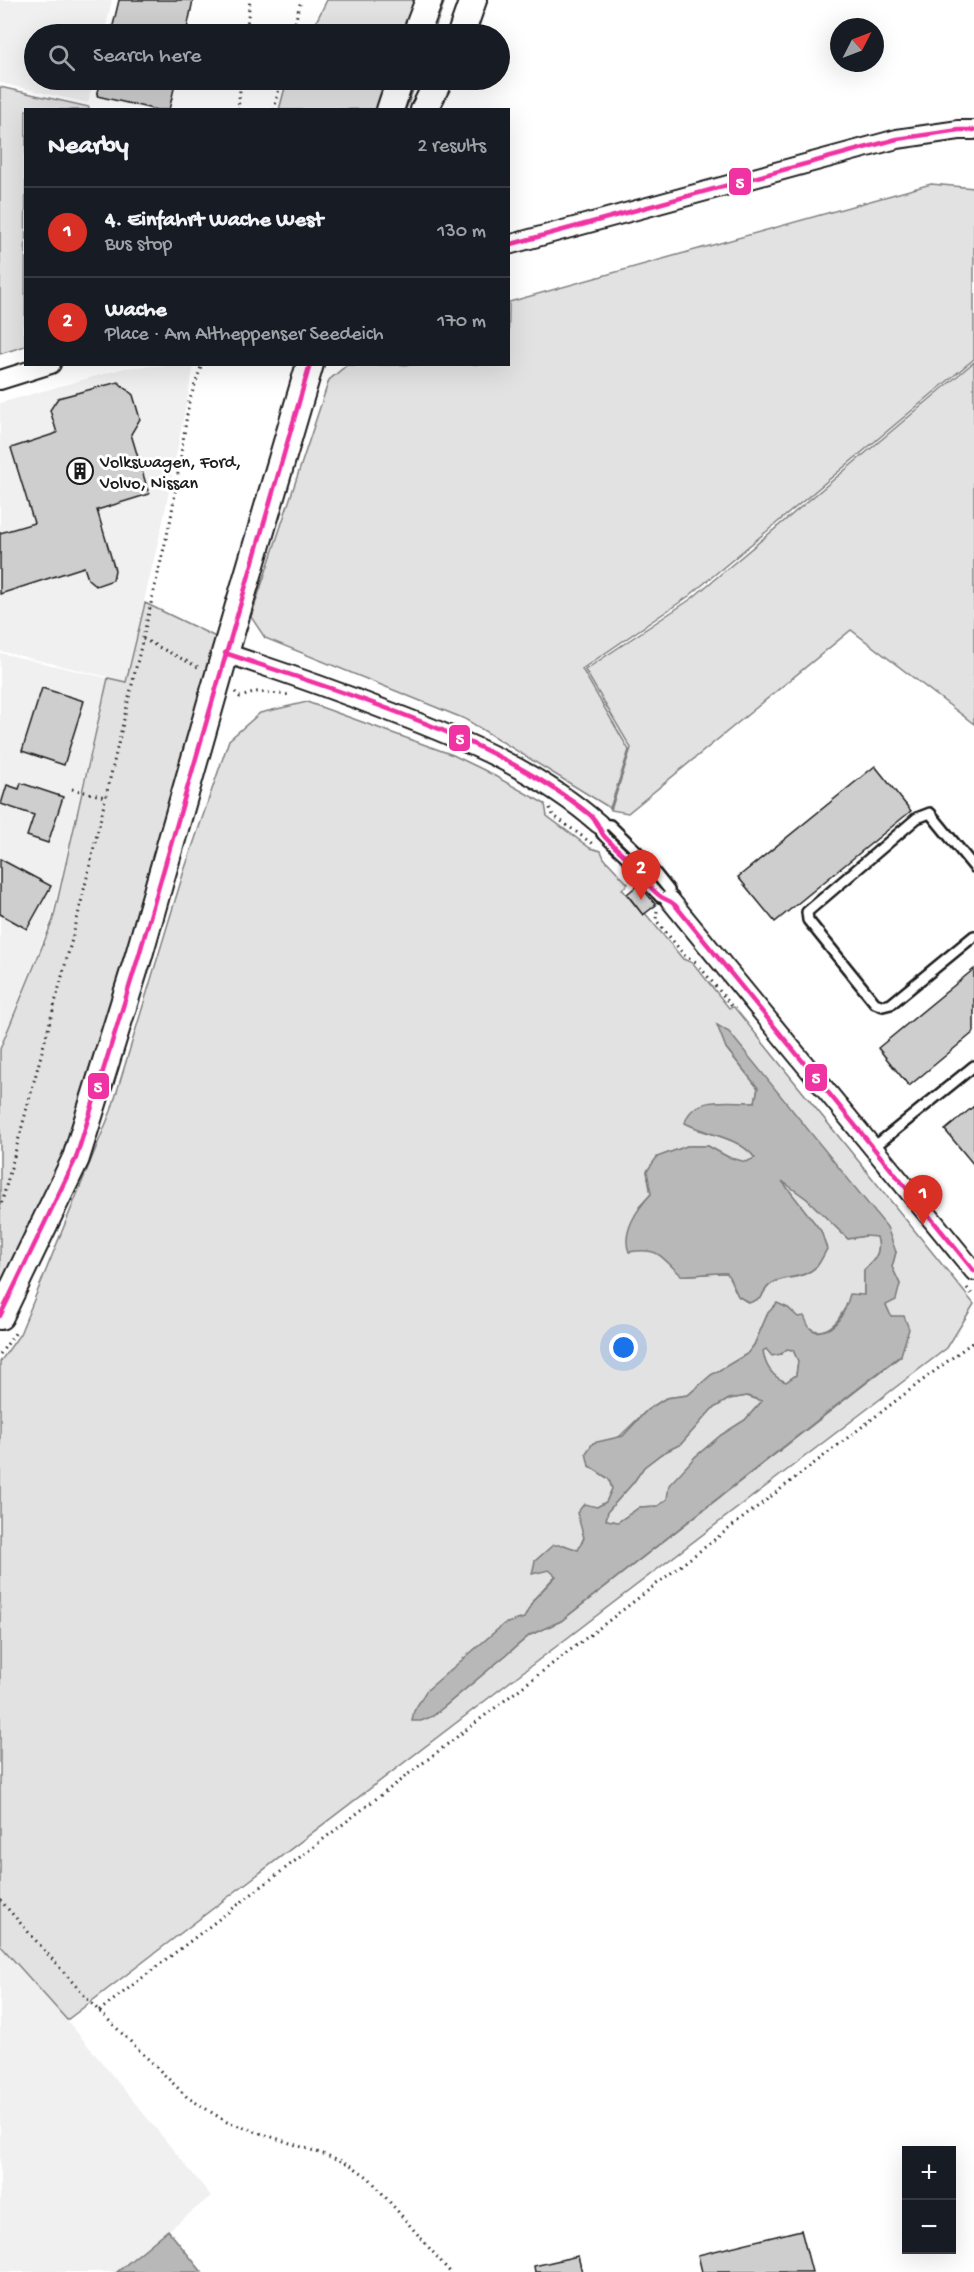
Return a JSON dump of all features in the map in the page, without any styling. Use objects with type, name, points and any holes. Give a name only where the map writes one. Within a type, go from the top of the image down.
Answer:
[{"type":"main road","points":[[420,24],[429,0]]},
{"type":"main road","points":[[465,24],[473,0]]},
{"type":"main road","points":[[391,108],[397,90]]},
{"type":"main road","points":[[425,108],[434,90]]},
{"type":"main road","points":[[0,1316],[76,1158],[139,955],[309,366]]},
{"type":"street","points":[[510,244],[897,139],[974,130]]},
{"type":"street","points":[[0,380],[45,366]]},
{"type":"street","points":[[222,665],[320,685],[465,741],[554,790],[600,824]]},
{"type":"street","points":[[670,900],[974,1271]]},
{"type":"lane","points":[[974,867],[930,813],[917,818],[807,912],[808,920],[875,1003],[883,1006],[891,1004],[974,936]]},
{"type":"lane","points":[[600,824],[602,834],[626,857],[660,897],[670,900]]},
{"type":"lane","points":[[874,1147],[974,1066]]},
{"type":"path","points":[[247,24],[250,0]]},
{"type":"path","points":[[295,24],[301,0]]},
{"type":"path","points":[[238,108],[240,90]]},
{"type":"path","points":[[274,108],[279,90]]},
{"type":"path","points":[[0,1209],[76,924],[171,518],[189,402],[201,366]]},
{"type":"path","points":[[143,639],[222,665],[240,697],[258,692],[292,695]]},
{"type":"path","points":[[72,789],[105,797]]},
{"type":"path","points":[[548,802],[553,815],[591,844],[600,846]]},
{"type":"path","points":[[99,2011],[974,1341]]},
{"type":"path","points":[[0,1900],[99,2011],[187,2097],[227,2122],[348,2164],[369,2178],[450,2272]]},
{"type":"shaded area","points":[[0,0],[112,0],[106,24],[24,24],[24,88],[0,83]]},
{"type":"shaded area","points":[[327,0],[445,0],[437,24],[315,24]]},
{"type":"shaded area","points":[[0,87],[89,108],[24,108],[24,346],[0,354]]},
{"type":"shaded area","points":[[31,90],[91,90],[88,103]]},
{"type":"shaded area","points":[[284,90],[413,90],[406,108],[280,108]]},
{"type":"shaded area","points":[[931,184],[974,188],[974,359],[689,596],[582,669],[629,750],[610,808],[465,719],[265,638],[251,617],[329,380],[346,366],[510,366],[510,302]]},
{"type":"shaded area","points":[[974,362],[974,724],[851,630],[628,813],[611,810],[631,748],[585,670],[691,599]]},
{"type":"shaded area","points":[[194,366],[163,521],[125,681],[0,651],[0,403],[125,368]]},
{"type":"shaded area","points":[[145,603],[222,640],[70,1154],[0,1300],[0,1049],[53,920],[108,678],[126,682]]},
{"type":"shaded area","points":[[0,653],[107,678],[51,920],[0,1046]]},
{"type":"shaded area","points":[[307,702],[453,755],[545,804],[547,816],[590,848],[601,851],[604,858],[628,884],[622,889],[643,915],[645,913],[683,959],[693,963],[729,1008],[734,1007],[974,1304],[947,1348],[67,2020],[0,1945],[0,1362],[20,1334],[111,1111],[184,871],[229,740],[260,713]],"holes":[[[726,1048],[896,1252],[892,1267],[900,1284],[886,1305],[901,1356],[561,1621],[530,1635],[444,1707],[504,1624],[524,1619],[534,1599],[556,1575],[550,1570],[564,1545],[578,1551],[597,1507],[606,1502],[612,1489],[609,1479],[589,1466],[647,1410],[666,1398],[688,1395],[711,1375],[747,1354],[754,1345],[768,1313],[788,1308],[811,1329],[823,1330],[837,1321],[848,1305],[864,1295],[864,1270],[878,1251],[877,1236],[848,1239],[807,1199],[780,1179],[821,1231],[826,1249],[817,1266],[802,1275],[779,1280],[766,1289],[761,1298],[749,1303],[738,1296],[728,1273],[682,1275],[658,1253],[646,1249],[639,1207],[651,1194],[647,1171],[658,1157],[687,1146],[708,1146],[728,1157],[746,1163],[755,1158],[737,1143],[699,1130],[716,1102],[755,1102],[758,1088]]]},
{"type":"shaded area","points":[[717,1025],[729,1032],[887,1227],[896,1252],[892,1267],[900,1284],[896,1300],[886,1305],[891,1316],[904,1316],[909,1329],[901,1355],[561,1621],[530,1635],[433,1716],[421,1721],[412,1721],[414,1711],[426,1691],[504,1624],[524,1618],[534,1599],[556,1576],[549,1570],[532,1574],[535,1561],[553,1545],[564,1545],[578,1550],[584,1538],[577,1513],[584,1504],[597,1507],[606,1502],[612,1489],[609,1479],[589,1466],[586,1453],[593,1443],[623,1436],[647,1410],[666,1398],[688,1395],[711,1375],[747,1354],[754,1345],[768,1313],[777,1303],[788,1308],[798,1317],[804,1316],[810,1328],[818,1332],[837,1322],[844,1312],[850,1294],[864,1295],[864,1270],[878,1251],[877,1237],[865,1236],[848,1239],[807,1199],[782,1181],[821,1231],[827,1249],[817,1266],[810,1272],[772,1283],[761,1298],[749,1303],[738,1296],[727,1273],[681,1275],[664,1258],[654,1252],[629,1252],[627,1236],[629,1229],[636,1213],[651,1194],[647,1171],[657,1157],[687,1146],[708,1146],[728,1157],[746,1162],[755,1158],[741,1145],[685,1123],[689,1114],[704,1104],[725,1101],[755,1102],[758,1088],[726,1048]],"holes":[[[766,1349],[772,1356],[781,1354],[787,1349],[793,1350],[798,1361],[796,1375],[786,1382],[777,1377],[765,1361],[763,1351]],[[747,1396],[762,1401],[745,1420],[721,1435],[695,1457],[669,1485],[667,1499],[658,1506],[640,1507],[618,1522],[606,1520],[608,1511],[644,1467],[661,1454],[681,1444],[712,1409],[729,1399]]]},
{"type":"shaded area","points":[[766,1349],[781,1354],[787,1349],[793,1350],[798,1361],[796,1375],[786,1382],[777,1377],[765,1361],[763,1351]]},
{"type":"shaded area","points":[[747,1396],[762,1401],[745,1420],[721,1435],[695,1457],[667,1499],[658,1506],[640,1507],[618,1522],[606,1520],[608,1511],[644,1467],[661,1454],[681,1444],[712,1409],[729,1399]]},
{"type":"shaded area","points":[[0,1945],[67,2020],[211,2196],[117,2272],[0,2272]]},
{"type":"shaded area","points":[[168,2230],[202,2272],[117,2272]]},
{"type":"building","points":[[119,0],[193,0],[188,24],[113,24]]},
{"type":"building","points":[[98,90],[174,90],[169,108],[148,108],[97,96]]},
{"type":"building","name":"Volkswagen, Ford, Volvo, Nissan","points":[[118,382],[133,395],[140,419],[131,434],[149,494],[97,510],[115,570],[113,580],[96,586],[88,579],[84,567],[0,594],[0,533],[34,523],[11,448],[57,433],[50,410],[58,398]]},
{"type":"building","points":[[42,688],[84,701],[64,765],[22,751]]},
{"type":"building","points":[[875,766],[911,811],[775,922],[738,877]]},
{"type":"building","points":[[21,783],[63,797],[48,843],[27,836],[34,815],[1,804],[7,785],[19,789]]},
{"type":"building","points":[[0,859],[51,886],[27,929],[0,914]]},
{"type":"building","points":[[639,884],[656,905],[643,915],[627,894]]},
{"type":"building","points":[[974,969],[974,1032],[909,1086],[878,1048]]},
{"type":"building","points":[[974,1106],[974,1165],[945,1130]]},
{"type":"building","points":[[801,2230],[812,2272],[702,2272],[698,2255]]},
{"type":"building","points":[[578,2256],[582,2272],[535,2272],[534,2266]]},
{"type":"transit line","name":"5","points":[[510,244],[897,139],[974,130]]},
{"type":"transit line","name":"5","points":[[0,1316],[76,1158],[139,955],[309,366]]},
{"type":"transit line","name":"5","points":[[225,653],[366,701],[462,739],[550,786],[589,814],[604,836],[627,858],[651,888],[675,905],[974,1271]]},
{"type":"place","name":"Volkswagen, Ford, Volvo, Nissan","points":[[80,471]]},
{"type":"place","name":"Wache","points":[[641,900]]},
{"type":"place","name":"4. Einfahrt Wache West","points":[[923,1225]]}]
